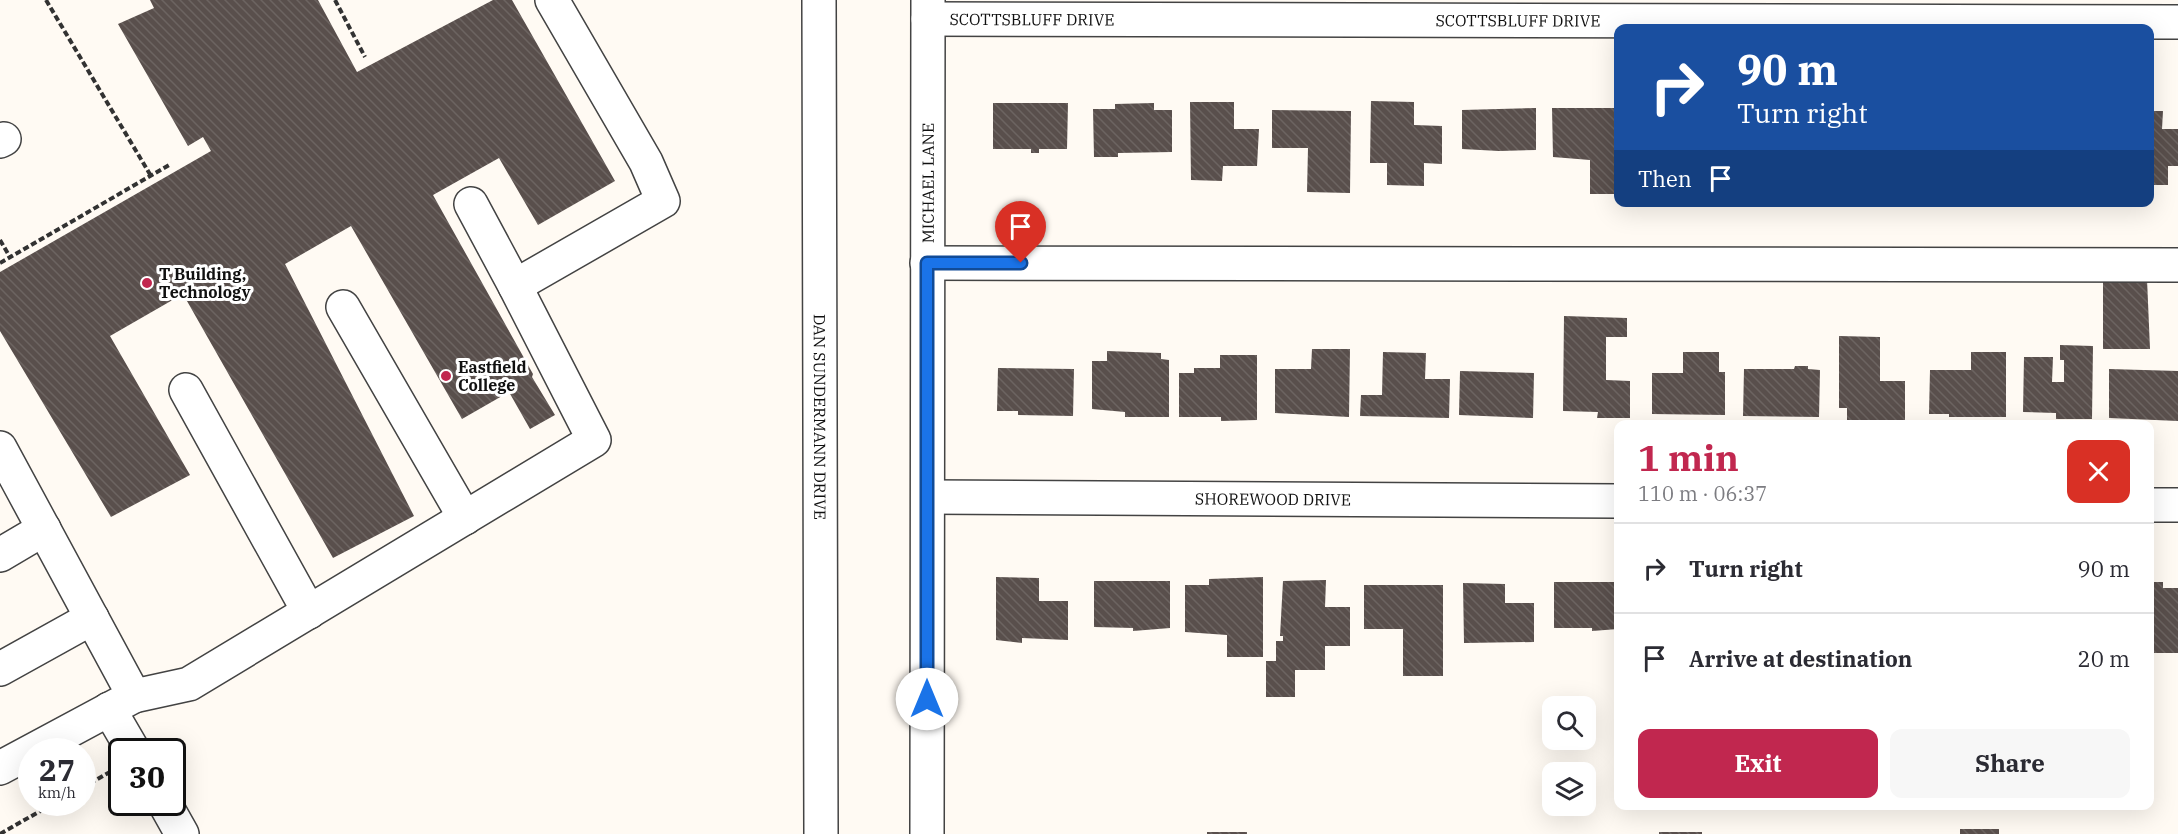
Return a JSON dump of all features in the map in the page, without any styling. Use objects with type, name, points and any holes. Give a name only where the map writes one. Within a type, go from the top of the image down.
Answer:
[{"type":"street","points":[[515,286],[663,201],[646,162],[552,0]]},
{"type":"street","name":"DAN SUNDERMANN DRIVE","points":[[819,0],[821,834]]},
{"type":"street","name":"SCOTTSBLUFF DRIVE","points":[[928,9],[2178,22]]},
{"type":"street","name":"MICHAEL LANE","points":[[927,834],[928,9]]},
{"type":"street","points":[[0,768],[122,702],[189,684],[594,440],[471,204]]},
{"type":"street","points":[[927,263],[2178,265]]},
{"type":"street","points":[[343,307],[465,518]]},
{"type":"street","points":[[186,390],[309,612]]},
{"type":"street","points":[[3,460],[44,529],[92,618],[122,702],[123,738]]},
{"type":"street","name":"SHOREWOOD DRIVE","points":[[928,497],[1614,501]]},
{"type":"street","points":[[2154,505],[2178,505]]},
{"type":"street","points":[[0,555],[44,529]]},
{"type":"street","points":[[0,669],[92,618]]},
{"type":"street","points":[[172,816],[182,834]]},
{"type":"path","points":[[46,0],[151,176]]},
{"type":"path","points":[[335,0],[365,57]]},
{"type":"path","points":[[0,263],[171,164]]},
{"type":"path","points":[[0,240],[10,257]]},
{"type":"path","points":[[0,834],[32,816]]},
{"type":"building","name":"T Building, Technology","points":[[150,0],[318,0],[357,72],[493,0],[512,0],[615,181],[538,225],[499,158],[433,195],[555,415],[530,429],[509,392],[462,419],[351,226],[285,264],[414,516],[333,558],[183,294],[110,336],[190,475],[111,517],[0,331],[0,272],[211,151],[203,137],[188,146],[118,24],[154,8]]},
{"type":"building","points":[[1371,101],[1414,102],[1414,125],[1442,126],[1442,164],[1424,163],[1424,186],[1387,185],[1387,163],[1370,163]]},
{"type":"building","points":[[1190,102],[1234,102],[1234,129],[1259,129],[1257,166],[1223,166],[1222,181],[1191,180]]},
{"type":"building","points":[[993,103],[1068,103],[1067,149],[1039,149],[1039,153],[1031,153],[1031,149],[993,149]]},
{"type":"building","points":[[1154,103],[1154,110],[1172,110],[1172,152],[1118,153],[1118,157],[1094,157],[1093,109],[1115,109],[1115,104]]},
{"type":"building","points":[[1536,108],[1536,150],[1462,149],[1462,110]]},
{"type":"building","points":[[1552,108],[1614,108],[1614,194],[1590,194],[1590,160],[1553,157]]},
{"type":"building","points":[[1272,110],[1351,111],[1350,193],[1307,192],[1308,148],[1272,148]]},
{"type":"building","points":[[2154,111],[2163,111],[2162,129],[2178,129],[2178,166],[2168,166],[2168,185],[2154,185]]},
{"type":"building","points":[[2103,279],[2147,279],[2150,349],[2103,349]]},
{"type":"building","points":[[1564,316],[1627,318],[1627,337],[1606,337],[1606,380],[1630,381],[1630,418],[1597,418],[1598,412],[1563,411]]},
{"type":"building","points":[[1839,336],[1880,337],[1880,381],[1905,381],[1905,420],[1847,420],[1847,408],[1839,408]]},
{"type":"building","points":[[2060,345],[2093,346],[2092,419],[2056,419],[2056,413],[2023,412],[2024,357],[2053,357],[2052,382],[2064,382],[2064,360],[2060,360]]},
{"type":"building","points":[[1312,349],[1350,349],[1349,417],[1275,413],[1275,369],[1311,369]]},
{"type":"building","points":[[1107,351],[1161,353],[1161,359],[1169,360],[1169,417],[1125,417],[1125,412],[1092,409],[1092,361],[1107,361]]},
{"type":"building","points":[[1383,352],[1426,353],[1425,379],[1450,379],[1449,418],[1360,416],[1361,395],[1382,395]]},
{"type":"building","points":[[1683,352],[1719,352],[1719,372],[1725,372],[1725,415],[1652,414],[1652,373],[1683,373]]},
{"type":"building","points":[[1971,352],[2006,352],[2006,417],[1949,417],[1949,414],[1929,414],[1930,370],[1971,370]]},
{"type":"building","points":[[1220,355],[1257,355],[1257,420],[1221,421],[1221,417],[1179,417],[1179,373],[1194,373],[1194,368],[1220,368]]},
{"type":"building","points":[[1795,366],[1808,366],[1808,369],[1820,370],[1819,417],[1743,416],[1744,369],[1794,369]]},
{"type":"building","points":[[998,368],[1074,369],[1073,416],[1018,415],[1018,411],[997,411]]},
{"type":"building","points":[[2109,369],[2178,371],[2178,421],[2109,418]]},
{"type":"building","points":[[1460,371],[1534,373],[1533,418],[1459,415]]},
{"type":"building","points":[[996,577],[1039,578],[1039,601],[1068,601],[1068,640],[1022,638],[1022,643],[996,640]]},
{"type":"building","points":[[1263,577],[1263,657],[1227,657],[1227,635],[1185,632],[1185,585],[1209,585],[1209,579]]},
{"type":"building","points":[[1326,580],[1325,607],[1350,607],[1350,646],[1325,646],[1325,670],[1295,670],[1295,697],[1266,697],[1266,661],[1276,661],[1276,641],[1283,641],[1283,636],[1280,636],[1283,581]]},
{"type":"building","points":[[1094,581],[1170,581],[1170,628],[1133,631],[1133,628],[1094,627]]},
{"type":"building","points":[[1554,582],[1614,582],[1614,629],[1592,631],[1592,628],[1554,628]]},
{"type":"building","points":[[2154,582],[2163,582],[2163,588],[2178,588],[2178,653],[2154,653]]},
{"type":"building","points":[[1463,583],[1505,584],[1505,603],[1534,603],[1534,642],[1464,643]]},
{"type":"building","points":[[1364,585],[1443,585],[1443,676],[1403,676],[1403,629],[1364,629]]},
{"type":"building","points":[[1960,829],[1999,829],[1999,834],[1960,834]]},
{"type":"building","points":[[1207,832],[1247,832],[1247,834],[1207,834]]},
{"type":"building","points":[[1659,832],[1702,832],[1702,834],[1659,834]]},
{"type":"place","name":"T Building, Technology","points":[[147,283]]},
{"type":"place","name":"Eastfield College","points":[[446,376]]},
{"type":"route","points":[[927,699],[927,263],[1021,263]]}]
